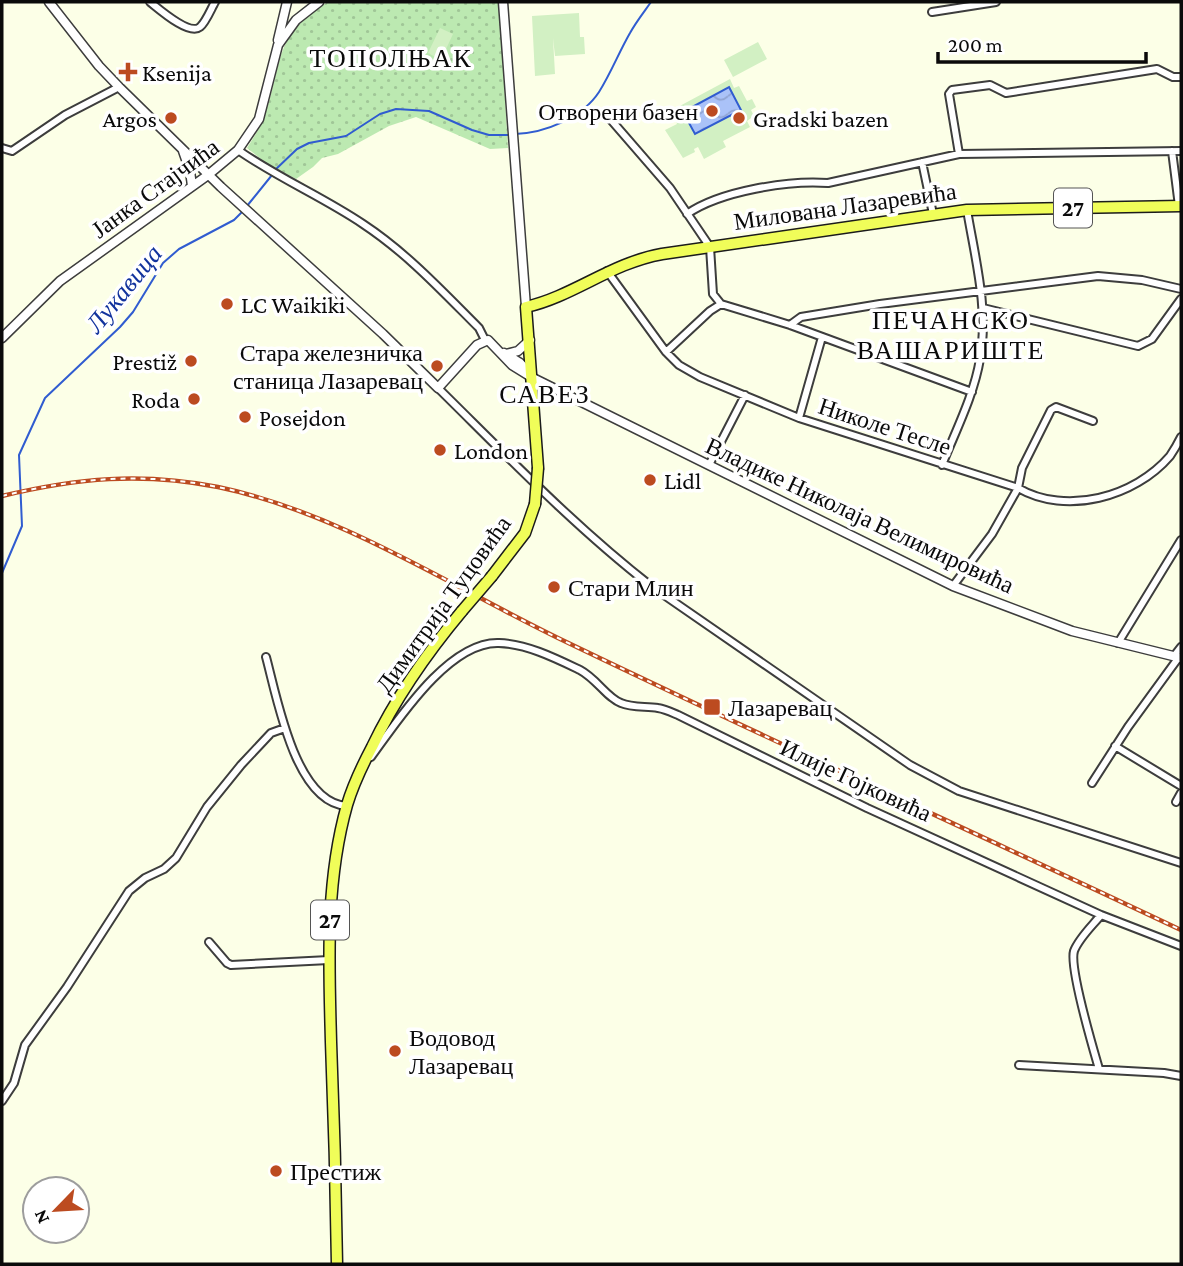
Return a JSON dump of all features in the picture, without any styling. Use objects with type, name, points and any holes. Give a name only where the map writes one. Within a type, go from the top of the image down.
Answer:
[{"type":"main road","name":"Милована Лазаревића","points":[[526,307],[547,301],[607,271],[648,256],[967,210],[1180,206]]},
{"type":"main road","name":"Димитрија Туцовића","points":[[337,1264],[329,960],[332,891],[346,806],[363,765],[407,681],[525,533],[535,504],[538,468],[526,307]]},
{"type":"street","points":[[50,2],[99,66],[208,175],[438,388],[580,527],[651,586],[910,765],[959,792],[1181,863]]},
{"type":"street","points":[[150,2],[178,23],[188,29],[194,29],[200,27],[215,2]]},
{"type":"street","points":[[278,45],[287,2]]},
{"type":"street","name":"Димитрија Туцовића","points":[[503,2],[526,307]]},
{"type":"street","points":[[932,12],[996,2]]},
{"type":"street","name":"Јанка Стајчића","points":[[2,338],[60,281],[208,175],[238,150],[258,119],[278,45],[296,20],[313,3]]},
{"type":"street","points":[[959,154],[949,103],[949,93],[952,90],[990,85],[1006,93],[1157,69],[1173,77],[1181,77]]},
{"type":"street","points":[[2,148],[12,151],[65,116],[119,87]]},
{"type":"street","points":[[605,114],[670,188],[710,247],[713,294],[721,304],[790,325],[972,392]]},
{"type":"street","points":[[182,148],[192,186]]},
{"type":"street","points":[[238,150],[262,167],[362,223],[407,257],[479,328],[485,340],[477,345],[438,388]]},
{"type":"street","points":[[1172,151],[1180,206]]},
{"type":"street","points":[[687,214],[713,199],[732,193],[828,183],[959,154],[1181,151]]},
{"type":"street","points":[[922,162],[933,214]]},
{"type":"street","points":[[942,465],[972,392],[980,358],[983,308],[967,210]]},
{"type":"street","name":"Николе Тесле","points":[[607,271],[666,352],[699,377],[799,418],[1018,488],[1030,495],[1056,501],[1084,500],[1126,488],[1149,474],[1170,455],[1181,437]]},
{"type":"street","points":[[790,325],[800,317],[880,304],[1098,276],[1142,280],[1181,289]]},
{"type":"street","points":[[983,308],[1133,345],[1143,345],[1152,339],[1181,299]]},
{"type":"street","points":[[666,352],[721,304]]},
{"type":"street","points":[[800,317],[798,322],[801,329]]},
{"type":"street","points":[[799,418],[822,337]]},
{"type":"street","name":"Владике Николаја Велимировића","points":[[485,340],[520,363],[533,378],[953,586],[1072,631],[1178,657]]},
{"type":"street","points":[[503,353],[518,351],[530,340]]},
{"type":"street","points":[[709,465],[745,395]]},
{"type":"street","points":[[953,586],[992,534],[1018,488],[1022,468],[1051,410],[1056,407],[1093,421]]},
{"type":"street","points":[[1118,643],[1181,540]]},
{"type":"street","name":"Илије Гојковића","points":[[363,765],[426,688],[463,653],[498,642],[518,645],[544,653],[587,674],[621,704],[661,708],[678,715],[867,808],[1101,915],[1181,946]]},
{"type":"street","points":[[1092,783],[1178,657],[1181,647]]},
{"type":"street","points":[[266,657],[292,750],[317,791],[338,806],[346,806]]},
{"type":"street","points":[[2,1101],[14,1083],[25,1045],[129,891],[145,878],[164,869],[176,858],[207,807],[241,765],[271,733],[285,728]]},
{"type":"street","points":[[1115,746],[1181,786]]},
{"type":"street","points":[[1176,802],[1181,793]]},
{"type":"street","points":[[1099,1069],[1073,955],[1075,947],[1101,915]]},
{"type":"street","points":[[209,942],[231,965],[329,960]]},
{"type":"street","points":[[1019,1065],[1181,1076]]},
{"type":"green space","points":[[328,2],[499,2],[508,148],[490,149],[416,117],[389,126],[338,154],[322,158],[296,179],[266,163],[247,148],[263,119],[278,65],[289,38],[310,14]]},
{"type":"green space","points":[[579,13],[580,37],[584,37],[585,54],[555,56],[553,38],[555,74],[535,76],[532,16]]},
{"type":"green space","points":[[440,28],[453,34],[441,60],[428,53]]},
{"type":"green space","name":"Gradski bazen","points":[[758,42],[767,59],[733,77],[724,60]]},
{"type":"green space","name":"Gradski bazen","points":[[730,79],[734,88],[739,86],[747,101],[752,99],[756,107],[751,110],[754,116],[747,121],[750,127],[723,141],[726,147],[704,159],[698,147],[694,149],[695,152],[683,158],[665,130],[677,124],[675,119],[680,116],[676,108]]},
{"type":"water","name":"Отворени базен","points":[[729,87],[741,110],[695,134],[683,112]]},
{"type":"waterway","name":"Лукавица","points":[[515,134],[538,131],[562,122],[592,101],[632,29],[651,2]]},
{"type":"waterway","name":"Лукавица","points":[[275,170],[297,149],[309,143],[346,136],[380,114],[396,109],[429,111],[472,130],[489,135],[509,135]]},
{"type":"waterway","name":"Лукавица","points":[[247,206],[272,175]]},
{"type":"waterway","name":"Лукавица","points":[[2,573],[22,526],[19,455],[45,398],[120,327],[133,312],[163,263],[179,249],[234,220],[244,210]]},
{"type":"railway","points":[[2,496],[83,481],[136,479],[190,482],[263,498],[350,532],[558,638],[1181,930]]},
{"type":"place","name":"Ksenija","points":[[128,72]]},
{"type":"place","name":"Отворени базен","points":[[712,111]]},
{"type":"place","name":"Argos","points":[[171,118]]},
{"type":"place","name":"Gradski bazen","points":[[739,118]]},
{"type":"place","name":"LC Waikiki","points":[[227,304]]},
{"type":"place","name":"Prestiž","points":[[191,361]]},
{"type":"place","name":"Стара железничка станица Лазаревац","points":[[437,366]]},
{"type":"place","name":"Roda","points":[[194,399]]},
{"type":"place","name":"Posejdon","points":[[245,417]]},
{"type":"place","name":"London","points":[[440,450]]},
{"type":"place","name":"Lidl","points":[[650,480]]},
{"type":"place","name":"Стари Млин","points":[[554,587]]},
{"type":"place","name":"Лазаревац","points":[[712,707]]},
{"type":"place","name":"Водовод Лазаревац","points":[[395,1051]]},
{"type":"place","name":"Престиж","points":[[276,1171]]},
{"type":"district","name":"ТОПОЛЊАК","points":[[391,58]]},
{"type":"district","name":"ПЕЧАНСКО ВАШАРИШТЕ","points":[[951,335]]},
{"type":"district","name":"САВЕЗ","points":[[545,394]]}]
